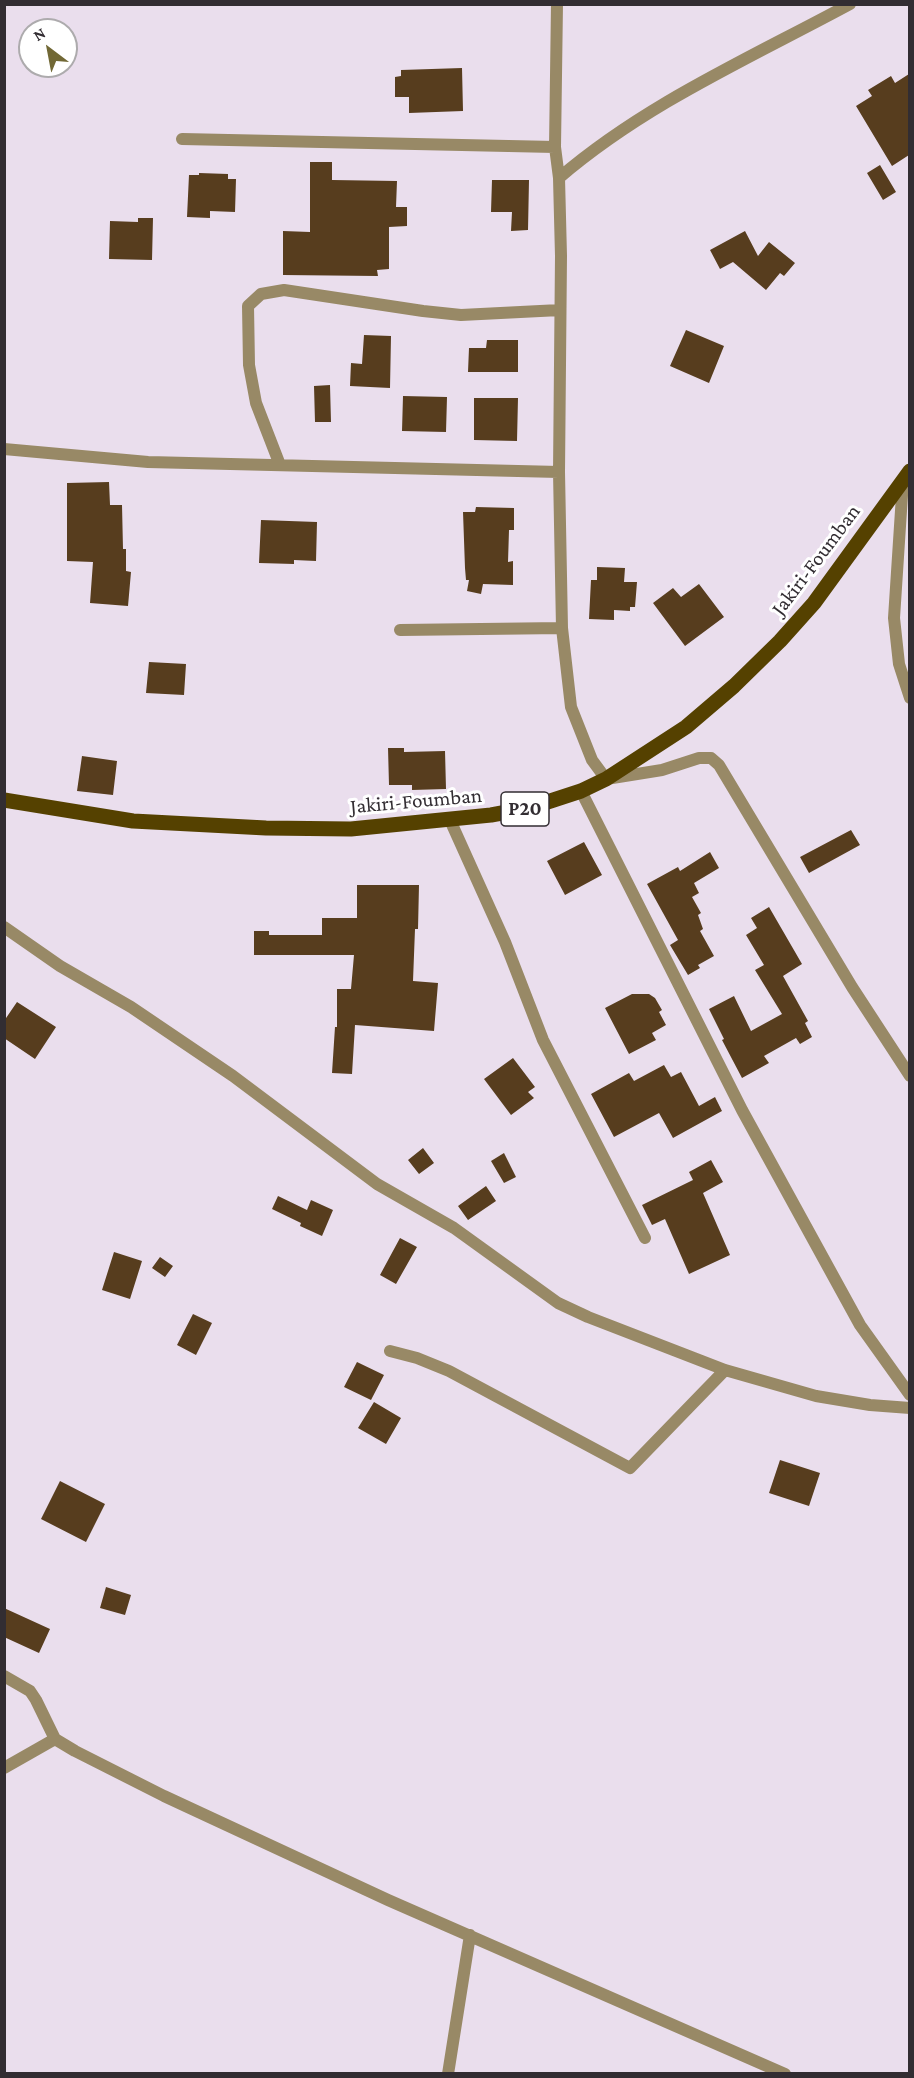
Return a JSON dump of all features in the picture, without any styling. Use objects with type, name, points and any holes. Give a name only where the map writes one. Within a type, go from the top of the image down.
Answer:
[{"type":"main road","name":"Jakiri-Foumban","points":[[4,800],[133,821],[351,829],[450,820],[529,808],[581,791],[606,779],[686,727],[734,686],[780,641],[814,603],[906,475]]},
{"type":"street","points":[[557,4],[555,147],[559,178],[559,472],[562,628],[571,707],[592,760],[606,779],[662,770],[699,758],[711,759],[719,765],[852,987],[909,1076]]},
{"type":"street","points":[[559,178],[608,139],[663,103],[850,4]]},
{"type":"street","points":[[182,139],[555,147]]},
{"type":"street","points":[[280,465],[256,403],[249,365],[248,306],[261,294],[284,290],[461,315],[560,310]]},
{"type":"street","points":[[4,449],[148,462],[559,472]]},
{"type":"street","points":[[906,475],[894,618],[899,664],[909,698]]},
{"type":"street","points":[[400,630],[562,628]]},
{"type":"street","points":[[581,791],[742,1110],[860,1325],[909,1395]]},
{"type":"street","points":[[450,820],[506,942],[543,1040],[645,1238]]},
{"type":"street","points":[[4,927],[60,966],[131,1006],[187,1044],[377,1184],[454,1228],[558,1303],[725,1370],[816,1396],[870,1405],[909,1408]]},
{"type":"street","points":[[390,1351],[417,1358],[449,1371],[630,1468],[725,1370]]},
{"type":"street","points":[[4,1676],[30,1691],[55,1738],[75,1751],[164,1796],[388,1900],[785,2073]]},
{"type":"street","points":[[4,1768],[55,1738]]},
{"type":"street","points":[[448,2073],[470,1935]]},
{"type":"building","points":[[462,68],[463,111],[409,113],[409,97],[395,97],[395,77],[401,76],[401,70]]},
{"type":"building","points":[[909,74],[909,155],[892,166],[856,106],[872,96],[868,90],[891,76],[895,83]]},
{"type":"building","points":[[310,162],[332,162],[332,180],[397,181],[396,207],[407,207],[407,226],[389,227],[389,269],[377,270],[378,276],[283,275],[283,231],[310,232]]},
{"type":"building","points":[[880,165],[896,192],[883,200],[867,173]]},
{"type":"building","points":[[199,173],[228,174],[228,179],[236,179],[235,212],[210,211],[210,218],[187,217],[189,175],[199,175]]},
{"type":"building","points":[[492,180],[529,180],[528,230],[511,231],[512,212],[491,212]]},
{"type":"building","points":[[138,218],[153,218],[152,260],[109,259],[110,221],[138,222]]},
{"type":"building","points":[[745,231],[758,256],[769,242],[795,263],[784,276],[780,273],[766,290],[733,262],[720,269],[710,250]]},
{"type":"building","points":[[686,330],[724,346],[709,383],[670,366]]},
{"type":"building","points":[[364,335],[391,336],[390,388],[350,386],[351,363],[362,364]]},
{"type":"building","points":[[487,340],[518,340],[518,372],[468,372],[469,348],[486,348]]},
{"type":"building","points":[[330,385],[331,422],[315,422],[314,386]]},
{"type":"building","points":[[403,396],[447,397],[446,432],[402,431]]},
{"type":"building","points":[[474,398],[518,398],[517,441],[474,440]]},
{"type":"building","points":[[109,482],[110,505],[122,505],[123,549],[126,549],[126,571],[131,572],[128,606],[90,603],[93,562],[67,561],[67,483]]},
{"type":"building","points":[[476,507],[514,508],[514,530],[509,530],[508,562],[513,561],[513,585],[483,584],[481,594],[467,591],[469,580],[466,580],[465,568],[463,512],[475,512]]},
{"type":"building","points":[[261,520],[317,522],[316,561],[294,560],[294,564],[259,563]]},
{"type":"building","points":[[597,567],[625,568],[624,582],[637,582],[635,607],[630,607],[630,611],[614,610],[614,620],[589,619],[591,580],[597,580]]},
{"type":"building","points":[[699,584],[724,617],[685,646],[653,603],[673,588],[681,597]]},
{"type":"building","points":[[149,662],[186,664],[184,695],[146,693]]},
{"type":"building","points":[[388,748],[404,748],[404,752],[445,751],[446,789],[412,790],[412,785],[389,785]]},
{"type":"building","points":[[82,756],[117,761],[113,795],[77,791]]},
{"type":"building","points":[[851,830],[860,845],[809,873],[800,857]]},
{"type":"building","points":[[584,842],[602,875],[565,895],[547,861]]},
{"type":"building","points":[[710,852],[719,868],[694,883],[699,893],[692,897],[701,913],[698,915],[703,929],[700,931],[714,956],[698,965],[700,968],[688,975],[670,945],[678,940],[647,884],[678,867],[680,871]]},
{"type":"building","points":[[357,885],[419,885],[413,981],[438,983],[434,1031],[355,1025],[352,1074],[332,1073],[335,1027],[337,1027],[337,989],[351,989],[354,955],[254,955],[254,931],[269,931],[269,935],[322,935],[322,918],[357,918]]},
{"type":"building","points":[[769,907],[802,964],[783,976],[808,1021],[805,1023],[812,1037],[800,1044],[796,1038],[764,1056],[769,1063],[742,1078],[709,1009],[734,996],[751,1031],[782,1014],[755,970],[764,965],[746,935],[757,928],[751,918]]},
{"type":"building","points":[[632,994],[649,994],[655,998],[662,1010],[659,1012],[666,1025],[652,1033],[656,1040],[629,1054],[605,1008]]},
{"type":"building","points":[[17,1002],[56,1027],[35,1059],[4,1038],[4,1021]]},
{"type":"building","points":[[513,1058],[535,1087],[528,1092],[534,1098],[511,1115],[484,1079]]},
{"type":"building","points":[[664,1065],[671,1077],[681,1072],[699,1106],[715,1097],[722,1111],[673,1138],[659,1113],[614,1137],[591,1094],[629,1073],[634,1081]]},
{"type":"building","points":[[423,1148],[434,1163],[419,1174],[408,1160]]},
{"type":"building","points":[[504,1153],[516,1177],[504,1183],[491,1161]]},
{"type":"building","points":[[711,1160],[723,1182],[703,1193],[730,1255],[689,1274],[665,1219],[652,1225],[642,1205],[693,1180],[689,1172]]},
{"type":"building","points":[[486,1186],[496,1201],[468,1220],[458,1206]]},
{"type":"building","points":[[278,1196],[307,1210],[311,1200],[333,1210],[322,1236],[272,1209]]},
{"type":"building","points":[[400,1238],[417,1247],[396,1284],[380,1275]]},
{"type":"building","points":[[114,1252],[142,1261],[130,1299],[102,1290]]},
{"type":"building","points":[[160,1257],[173,1266],[165,1277],[152,1268]]},
{"type":"building","points":[[193,1314],[212,1323],[196,1355],[177,1345]]},
{"type":"building","points":[[357,1362],[384,1375],[371,1400],[344,1387]]},
{"type":"building","points":[[374,1402],[401,1418],[386,1444],[358,1428]]},
{"type":"building","points":[[780,1460],[820,1473],[809,1506],[769,1493]]},
{"type":"building","points":[[60,1481],[105,1504],[86,1542],[41,1519]]},
{"type":"building","points":[[106,1587],[131,1595],[125,1615],[100,1608]]},
{"type":"building","points":[[4,1608],[50,1629],[39,1653],[4,1637]]}]
